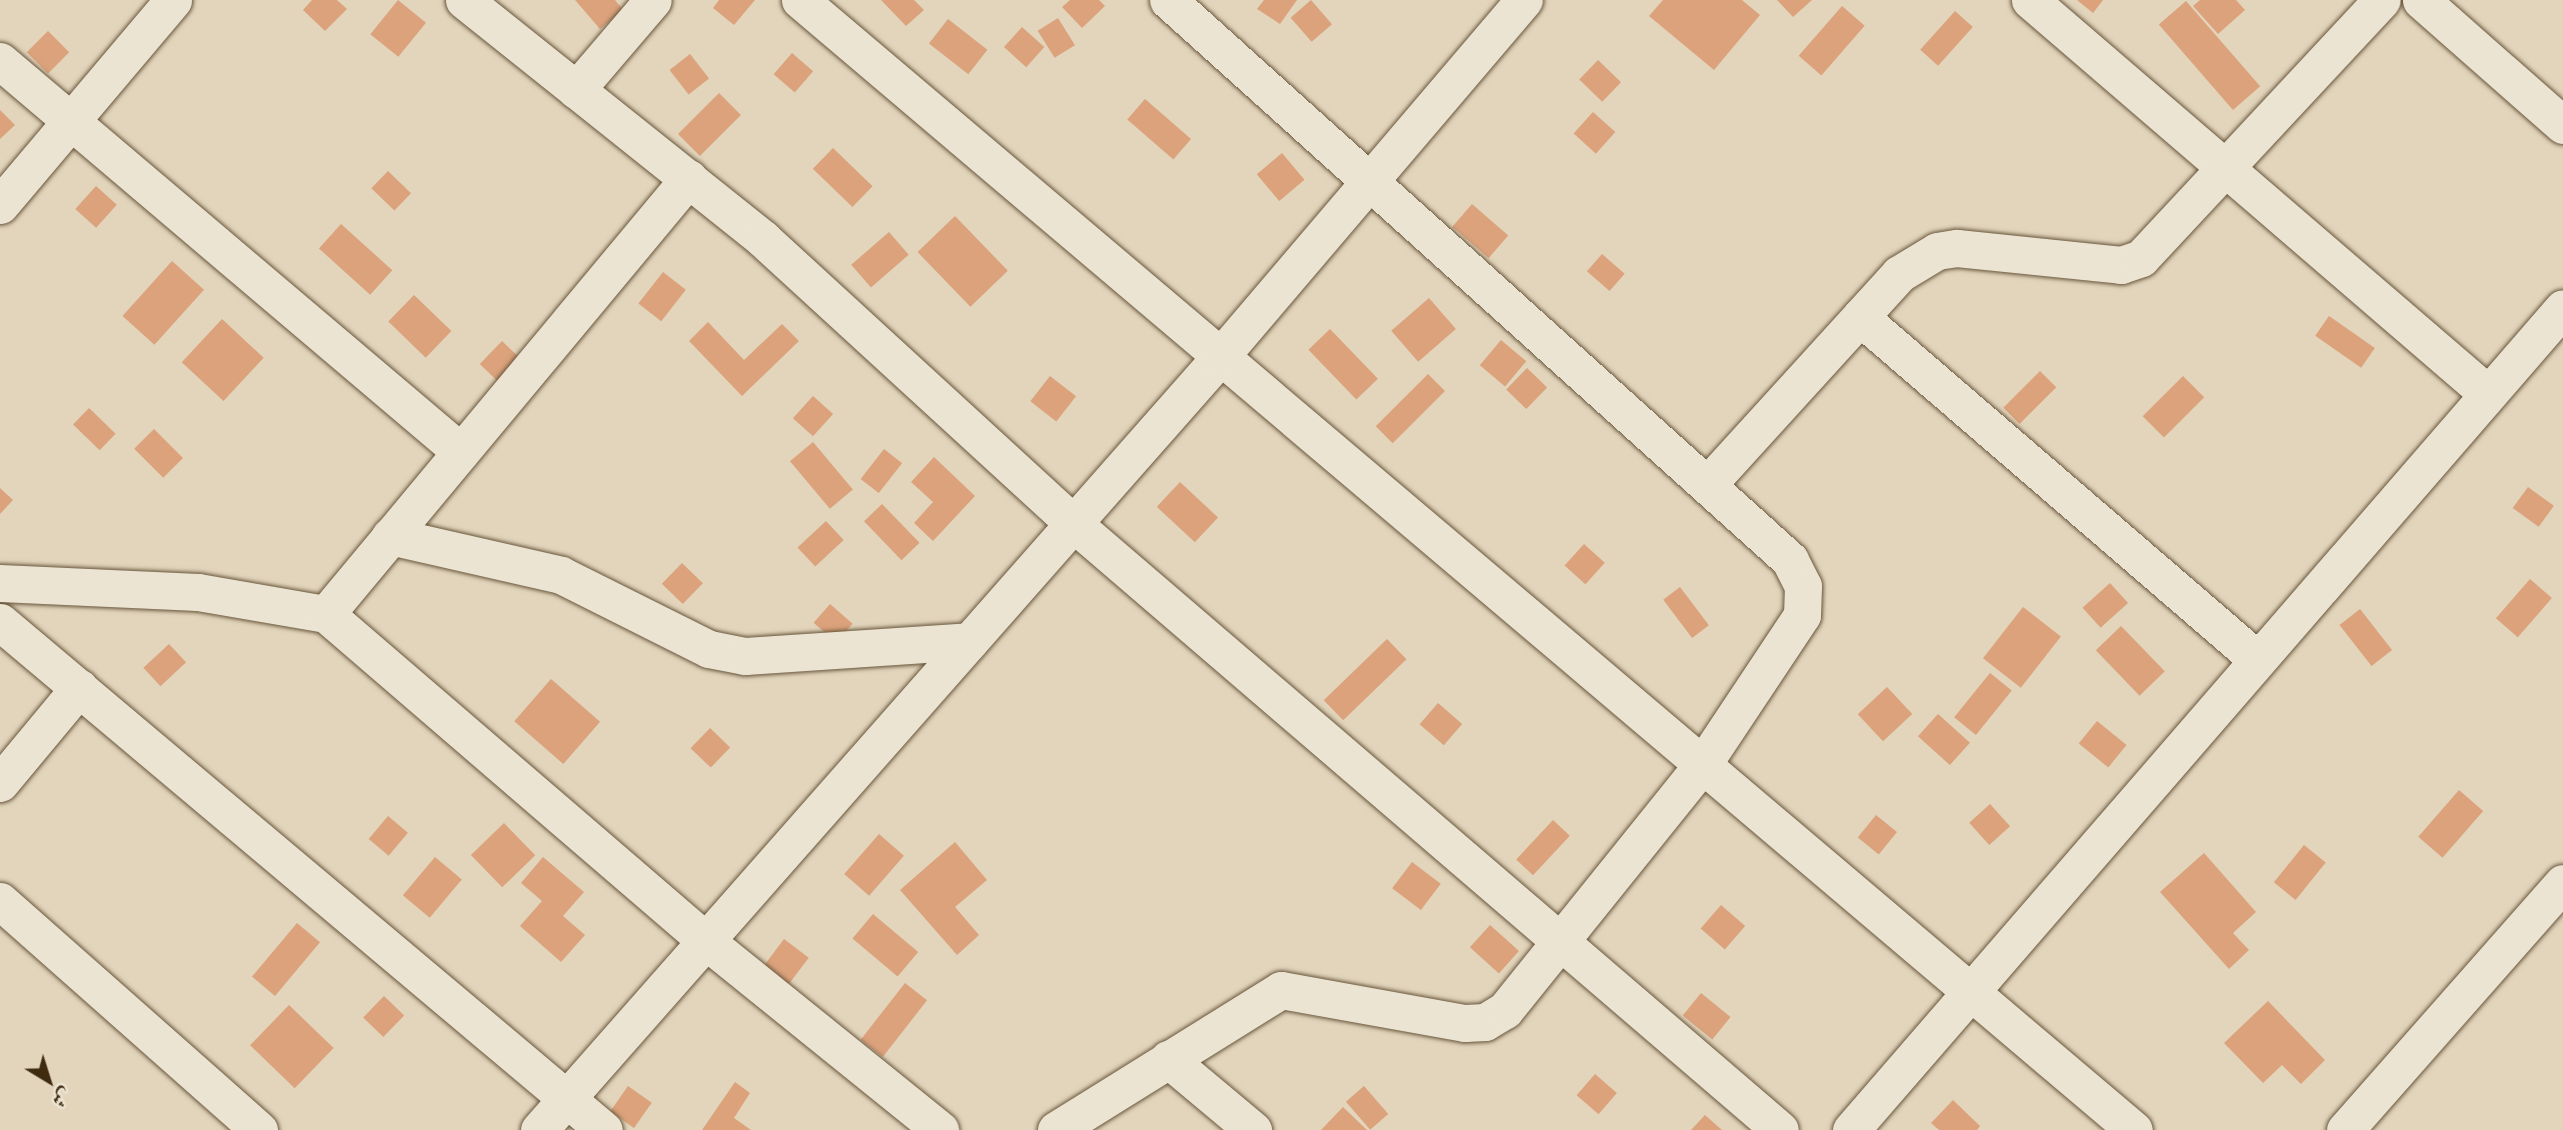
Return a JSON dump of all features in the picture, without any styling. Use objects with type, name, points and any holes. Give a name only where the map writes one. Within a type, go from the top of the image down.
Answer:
[{"type":"street","points":[[0,205],[173,0]]},
{"type":"street","points":[[464,0],[689,178],[809,280],[1073,524],[1780,1130]]},
{"type":"street","points":[[576,90],[653,0]]},
{"type":"street","points":[[800,0],[2134,1130]]},
{"type":"street","points":[[1056,1130],[1281,990],[1485,1022],[1505,1010],[1562,943],[1703,764],[1802,615],[1803,586],[1790,560],[1168,0]]},
{"type":"street","points":[[539,1130],[1220,357],[1524,0]]},
{"type":"street","points":[[2029,0],[2488,394]]},
{"type":"street","points":[[1708,484],[1899,274],[1937,251],[1957,248],[2121,265],[2141,258],[2228,171],[2382,0]]},
{"type":"street","points":[[2421,0],[2563,125]]},
{"type":"street","points":[[0,61],[461,452]]},
{"type":"street","points":[[326,614],[689,178]]},
{"type":"street","points":[[1852,1130],[2563,308]]},
{"type":"street","points":[[1860,317],[2258,660]]},
{"type":"street","points":[[390,536],[561,575],[709,649],[733,654],[802,656],[970,640]]},
{"type":"street","points":[[0,583],[198,592],[326,614],[706,941],[940,1130]]},
{"type":"street","points":[[0,622],[604,1130]]},
{"type":"street","points":[[0,783],[79,688]]},
{"type":"street","points":[[2345,1130],[2563,883]]},
{"type":"street","points":[[0,901],[259,1130]]},
{"type":"street","points":[[1168,1059],[1253,1130]]},
{"type":"building","points":[[312,0],[337,0],[347,9],[325,31],[303,10]]},
{"type":"building","points":[[398,0],[426,23],[398,57],[370,34]]},
{"type":"building","points":[[575,0],[615,0],[623,10],[600,29]]},
{"type":"building","points":[[719,0],[755,0],[734,25],[713,8]]},
{"type":"building","points":[[881,0],[914,0],[924,10],[906,26]]},
{"type":"building","points":[[1070,0],[1099,0],[1105,6],[1082,28],[1062,7]]},
{"type":"building","points":[[1264,0],[1297,0],[1280,24],[1257,9]]},
{"type":"building","points":[[1311,0],[1332,24],[1312,42],[1291,18]]},
{"type":"building","points":[[1663,0],[1742,0],[1760,15],[1714,70],[1649,16]]},
{"type":"building","points":[[1777,0],[1812,0],[1793,17]]},
{"type":"building","points":[[2077,0],[2103,0],[2093,13]]},
{"type":"building","points":[[2200,0],[2236,0],[2245,10],[2218,34],[2193,6]]},
{"type":"building","points":[[2186,1],[2260,86],[2233,110],[2159,25]]},
{"type":"building","points":[[1842,6],[1865,26],[1821,75],[1799,56]]},
{"type":"building","points":[[1955,11],[1973,27],[1938,66],[1920,50]]},
{"type":"building","points":[[1058,18],[1075,45],[1055,58],[1038,31]]},
{"type":"building","points":[[948,19],[987,50],[968,74],[929,43]]},
{"type":"building","points":[[1022,27],[1044,47],[1026,67],[1004,47]]},
{"type":"building","points":[[48,31],[69,52],[48,73],[27,52]]},
{"type":"building","points":[[792,53],[813,71],[795,93],[774,74]]},
{"type":"building","points":[[690,54],[709,78],[689,94],[670,70]]},
{"type":"building","points":[[1598,60],[1621,82],[1602,102],[1579,79]]},
{"type":"building","points":[[719,93],[741,115],[700,156],[678,134]]},
{"type":"building","points":[[1145,99],[1191,139],[1173,159],[1127,119]]},
{"type":"building","points":[[0,110],[15,125],[0,139]]},
{"type":"building","points":[[1593,112],[1615,132],[1596,154],[1574,134]]},
{"type":"building","points":[[833,148],[873,186],[852,207],[813,169]]},
{"type":"building","points":[[1282,153],[1304,180],[1279,201],[1257,174]]},
{"type":"building","points":[[388,171],[411,193],[394,210],[371,188]]},
{"type":"building","points":[[96,186],[117,205],[96,228],[75,209]]},
{"type":"building","points":[[1472,204],[1508,235],[1489,258],[1452,227]]},
{"type":"building","points":[[955,216],[1008,271],[970,307],[918,252]]},
{"type":"building","points":[[341,224],[392,270],[370,295],[319,249]]},
{"type":"building","points":[[889,232],[909,255],[871,287],[851,265]]},
{"type":"building","points":[[1602,254],[1625,274],[1610,291],[1587,271]]},
{"type":"building","points":[[172,261],[204,290],[154,345],[122,316]]},
{"type":"building","points":[[663,272],[686,290],[661,321],[638,304]]},
{"type":"building","points":[[414,295],[451,331],[426,358],[388,322]]},
{"type":"building","points":[[1429,298],[1456,329],[1418,362],[1391,331]]},
{"type":"building","points":[[2329,316],[2375,348],[2361,368],[2315,336]]},
{"type":"building","points":[[222,319],[264,358],[223,401],[182,362]]},
{"type":"building","points":[[708,322],[744,360],[782,324],[799,341],[742,396],[689,341]]},
{"type":"building","points":[[1330,329],[1378,379],[1356,399],[1308,350]]},
{"type":"building","points":[[1501,340],[1526,361],[1505,386],[1480,365]]},
{"type":"building","points":[[502,341],[527,365],[505,388],[480,364]]},
{"type":"building","points":[[1527,368],[1547,387],[1526,409],[1506,390]]},
{"type":"building","points":[[2040,371],[2056,387],[2019,424],[2003,408]]},
{"type":"building","points":[[1428,374],[1445,391],[1393,443],[1376,426]]},
{"type":"building","points":[[1050,376],[1076,396],[1056,422],[1030,401]]},
{"type":"building","points":[[2183,376],[2204,397],[2164,438],[2143,416]]},
{"type":"building","points":[[813,396],[833,414],[813,436],[793,418]]},
{"type":"building","points":[[89,408],[116,434],[100,450],[73,425]]},
{"type":"building","points":[[154,429],[183,458],[163,478],[134,449]]},
{"type":"building","points":[[813,442],[853,489],[830,509],[790,461]]},
{"type":"building","points":[[884,449],[902,463],[879,493],[861,479]]},
{"type":"building","points":[[934,457],[975,496],[933,541],[914,523],[933,502],[911,482]]},
{"type":"building","points":[[1180,482],[1218,517],[1195,542],[1157,507]]},
{"type":"building","points":[[2528,487],[2554,506],[2539,527],[2513,508]]},
{"type":"building","points":[[0,488],[13,500],[0,514]]},
{"type":"building","points":[[882,504],[920,543],[902,560],[864,521]]},
{"type":"building","points":[[826,521],[844,540],[815,567],[797,548]]},
{"type":"building","points":[[1584,544],[1605,563],[1585,584],[1565,566]]},
{"type":"building","points":[[682,563],[703,583],[683,604],[662,584]]},
{"type":"building","points":[[2530,579],[2552,598],[2518,637],[2496,618]]},
{"type":"building","points":[[2110,583],[2128,603],[2101,628],[2083,608]]},
{"type":"building","points":[[1680,587],[1709,625],[1692,638],[1663,600]]},
{"type":"building","points":[[830,604],[853,624],[836,643],[814,623]]},
{"type":"building","points":[[2023,607],[2061,637],[2021,688],[1983,658]]},
{"type":"building","points":[[2360,609],[2392,650],[2372,666],[2340,625]]},
{"type":"building","points":[[2121,626],[2165,671],[2140,696],[2096,650]]},
{"type":"building","points":[[1387,639],[1406,659],[1343,720],[1324,700]]},
{"type":"building","points":[[169,644],[186,662],[160,686],[143,668]]},
{"type":"building","points":[[1990,673],[2012,691],[1976,735],[1954,717]]},
{"type":"building","points":[[551,679],[600,722],[563,764],[514,721]]},
{"type":"building","points":[[1887,687],[1912,714],[1883,741],[1858,714]]},
{"type":"building","points":[[1438,703],[1462,724],[1444,745],[1420,724]]},
{"type":"building","points":[[1938,714],[1970,743],[1950,765],[1918,736]]},
{"type":"building","points":[[2097,721],[2127,745],[2108,767],[2079,744]]},
{"type":"building","points":[[710,728],[730,747],[711,768],[691,748]]},
{"type":"building","points":[[2459,790],[2483,811],[2442,858],[2418,837]]},
{"type":"building","points":[[1990,804],[2010,826],[1989,845],[1969,823]]},
{"type":"building","points":[[1876,815],[1897,832],[1879,855],[1858,838]]},
{"type":"building","points":[[388,816],[408,833],[389,856],[369,839]]},
{"type":"building","points":[[1553,820],[1570,836],[1533,875],[1516,859]]},
{"type":"building","points":[[504,823],[535,855],[502,887],[471,855]]},
{"type":"building","points":[[879,834],[904,856],[869,896],[844,874]]},
{"type":"building","points":[[955,842],[987,880],[955,907],[979,935],[957,955],[900,890]]},
{"type":"building","points":[[2304,845],[2326,863],[2296,900],[2274,882]]},
{"type":"building","points":[[2204,853],[2256,912],[2233,933],[2249,950],[2229,969],[2160,892]]},
{"type":"building","points":[[435,857],[462,879],[430,918],[403,895]]},
{"type":"building","points":[[543,857],[584,892],[563,916],[585,935],[561,962],[520,926],[542,901],[521,883]]},
{"type":"building","points":[[1412,862],[1441,884],[1421,910],[1392,888]]},
{"type":"building","points":[[1721,905],[1745,926],[1725,949],[1701,928]]},
{"type":"building","points":[[873,914],[918,952],[898,976],[852,939]]},
{"type":"building","points":[[297,923],[320,942],[275,996],[252,977]]},
{"type":"building","points":[[1490,925],[1519,951],[1499,973],[1470,947]]},
{"type":"building","points":[[784,939],[809,958],[788,985],[764,966]]},
{"type":"building","points":[[905,983],[927,1000],[883,1057],[861,1040]]},
{"type":"building","points":[[1701,993],[1731,1017],[1712,1039],[1683,1016]]},
{"type":"building","points":[[384,996],[404,1015],[383,1037],[363,1018]]},
{"type":"building","points":[[2268,1001],[2325,1060],[2301,1084],[2282,1065],[2263,1083],[2224,1043]]},
{"type":"building","points":[[289,1005],[334,1048],[295,1088],[250,1045]]},
{"type":"building","points":[[1595,1074],[1617,1093],[1599,1114],[1577,1095]]},
{"type":"building","points":[[735,1082],[750,1093],[734,1118],[751,1130],[702,1130]]},
{"type":"building","points":[[628,1086],[652,1103],[634,1128],[610,1111]]},
{"type":"building","points":[[1364,1086],[1388,1114],[1370,1130],[1346,1102]]},
{"type":"building","points":[[1953,1100],[1980,1126],[1977,1130],[1939,1130],[1931,1123]]},
{"type":"building","points":[[1343,1107],[1367,1130],[1321,1130]]},
{"type":"building","points":[[1705,1115],[1722,1130],[1691,1130]]}]
